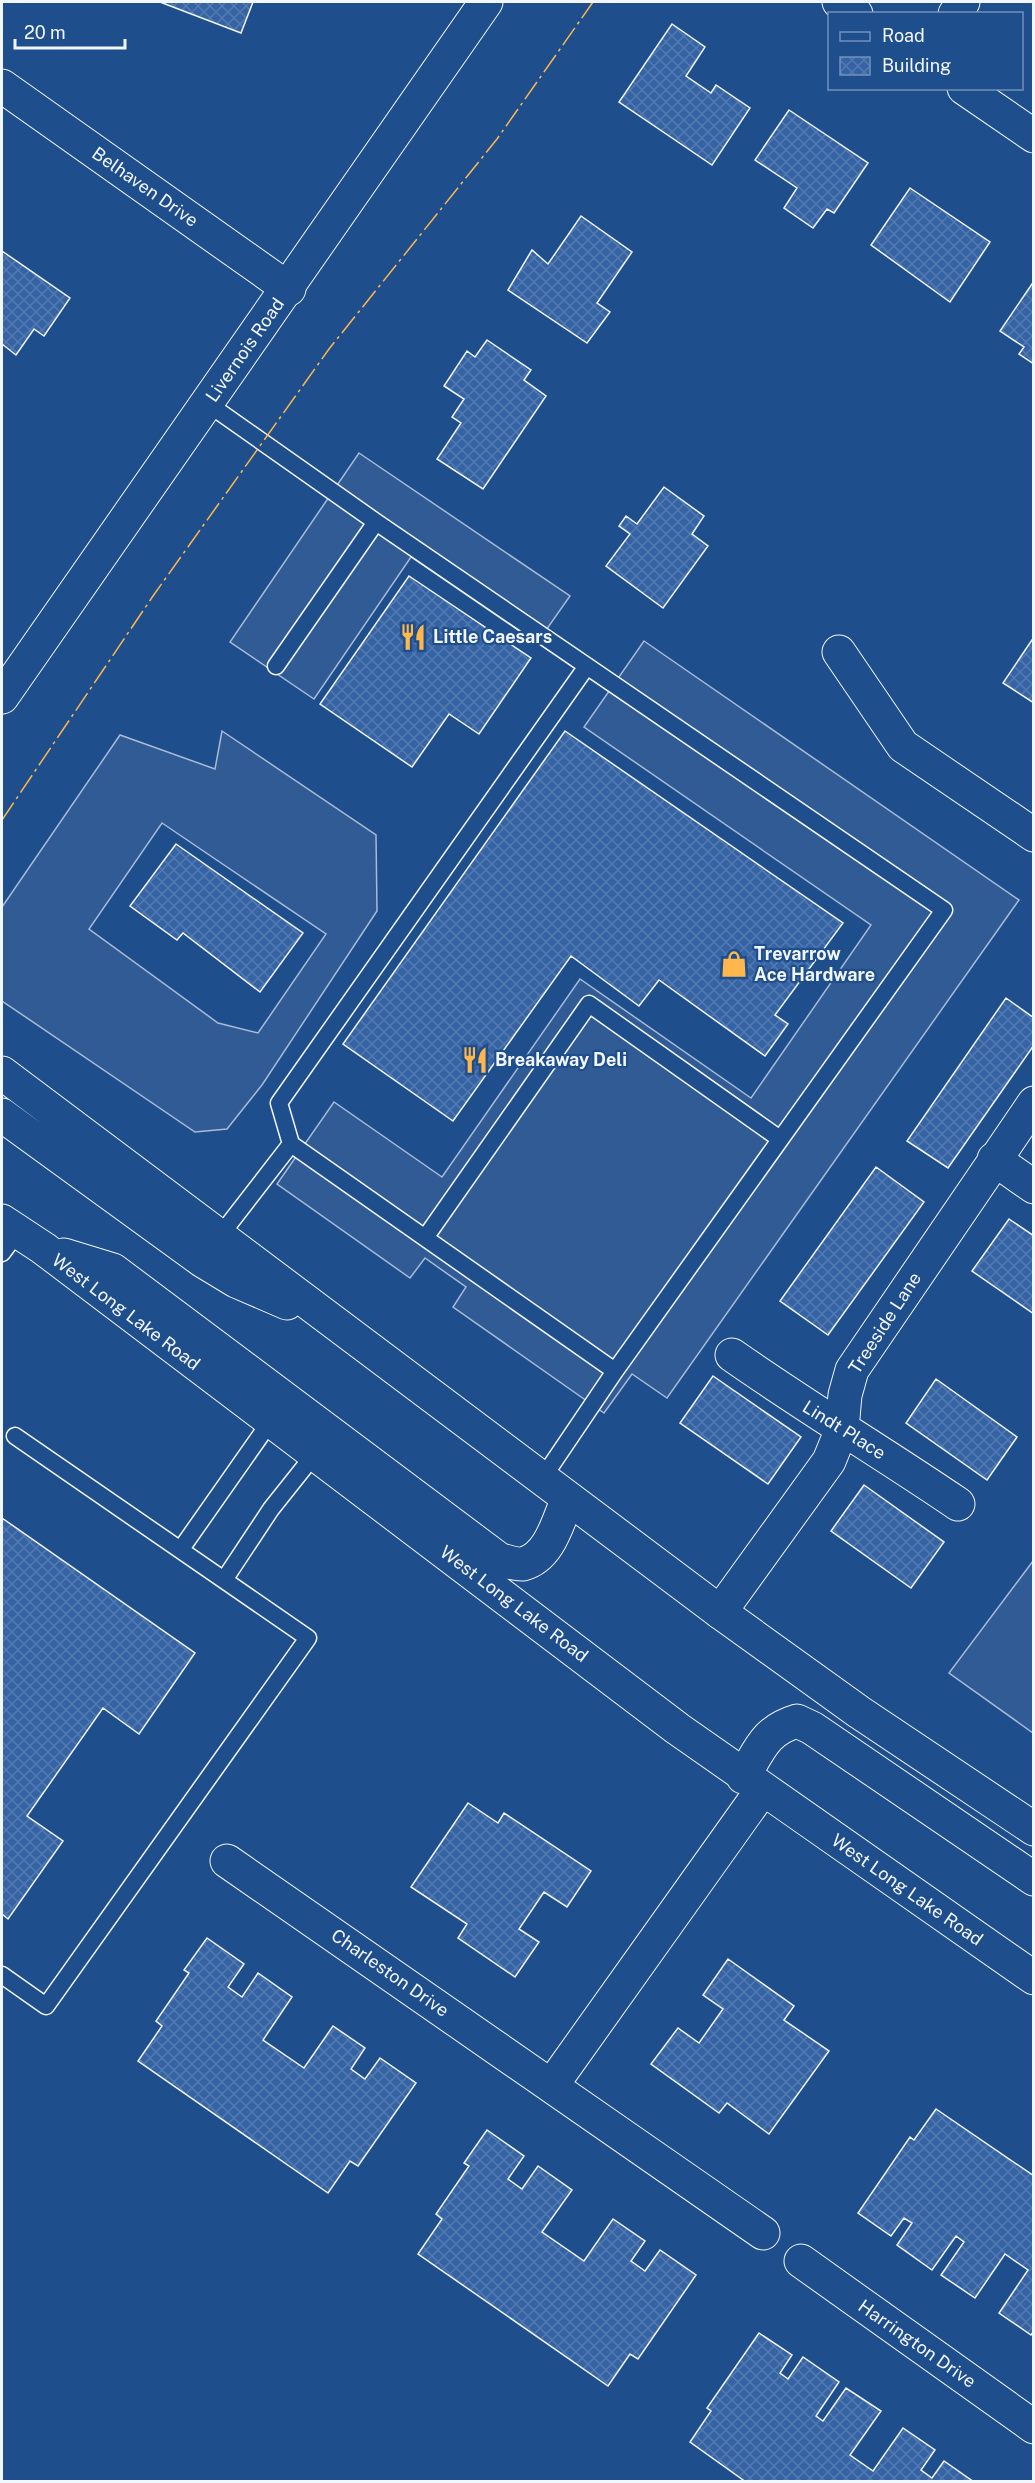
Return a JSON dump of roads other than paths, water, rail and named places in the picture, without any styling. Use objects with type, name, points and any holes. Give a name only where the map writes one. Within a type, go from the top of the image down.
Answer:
[{"type":"main road","name":"Livernois Road","points":[[2,697],[289,289],[486,2]]},
{"type":"main road","points":[[839,2],[853,12]]},
{"type":"main road","name":"Belhaven Drive","points":[[2,87],[289,289]]},
{"type":"main road","points":[[967,90],[1034,136]]},
{"type":"main road","points":[[839,652],[903,746],[1034,835]]},
{"type":"main road","points":[[2,1073],[720,1612],[859,1712],[1034,1829]]},
{"type":"main road","name":"Treeside Lane","points":[[720,1612],[829,1461],[842,1429],[845,1395],[852,1370],[1034,1102]]},
{"type":"main road","points":[[2,1115],[203,1261],[236,1281],[341,1326]]},
{"type":"main road","points":[[994,1159],[1034,1187]]},
{"type":"main road","points":[[16,1239],[113,1270],[500,1560],[522,1565],[539,1556],[550,1541],[568,1498]]},
{"type":"main road","name":"West Long Lake Road","points":[[16,1239],[270,1422],[753,1784],[1034,1978]]},
{"type":"main road","name":"Lindt Place","points":[[732,1355],[842,1429],[873,1446],[957,1504]]},
{"type":"main road","points":[[552,2085],[753,1784],[766,1739],[778,1727],[797,1721],[812,1728],[1034,1879]]},
{"type":"main road","name":"Charleston Drive","points":[[227,1861],[763,2233]]},
{"type":"main road","name":"Harrington Drive","points":[[801,2261],[1034,2427]]},
{"type":"lane","points":[[207,403],[376,522],[944,910],[615,1371],[542,1479]]},
{"type":"lane","points":[[276,666],[376,522]]},
{"type":"lane","points":[[587,666],[279,1103],[291,1144],[615,1371]]},
{"type":"lane","points":[[425,1238],[589,1004],[780,1139]]},
{"type":"lane","points":[[219,1237],[291,1144]]},
{"type":"lane","points":[[181,1549],[270,1422]]},
{"type":"lane","points":[[2,1975],[46,2006],[308,1638],[15,1436]]},
{"type":"lane","points":[[224,1580],[271,1509],[314,1455]]},
{"type":"place","name":"Little Caesars","points":[[413,637]]},
{"type":"place","name":"Trevarrow Ace Hardware","points":[[734,964]]},
{"type":"place","name":"Breakaway Deli","points":[[475,1060]]}]
